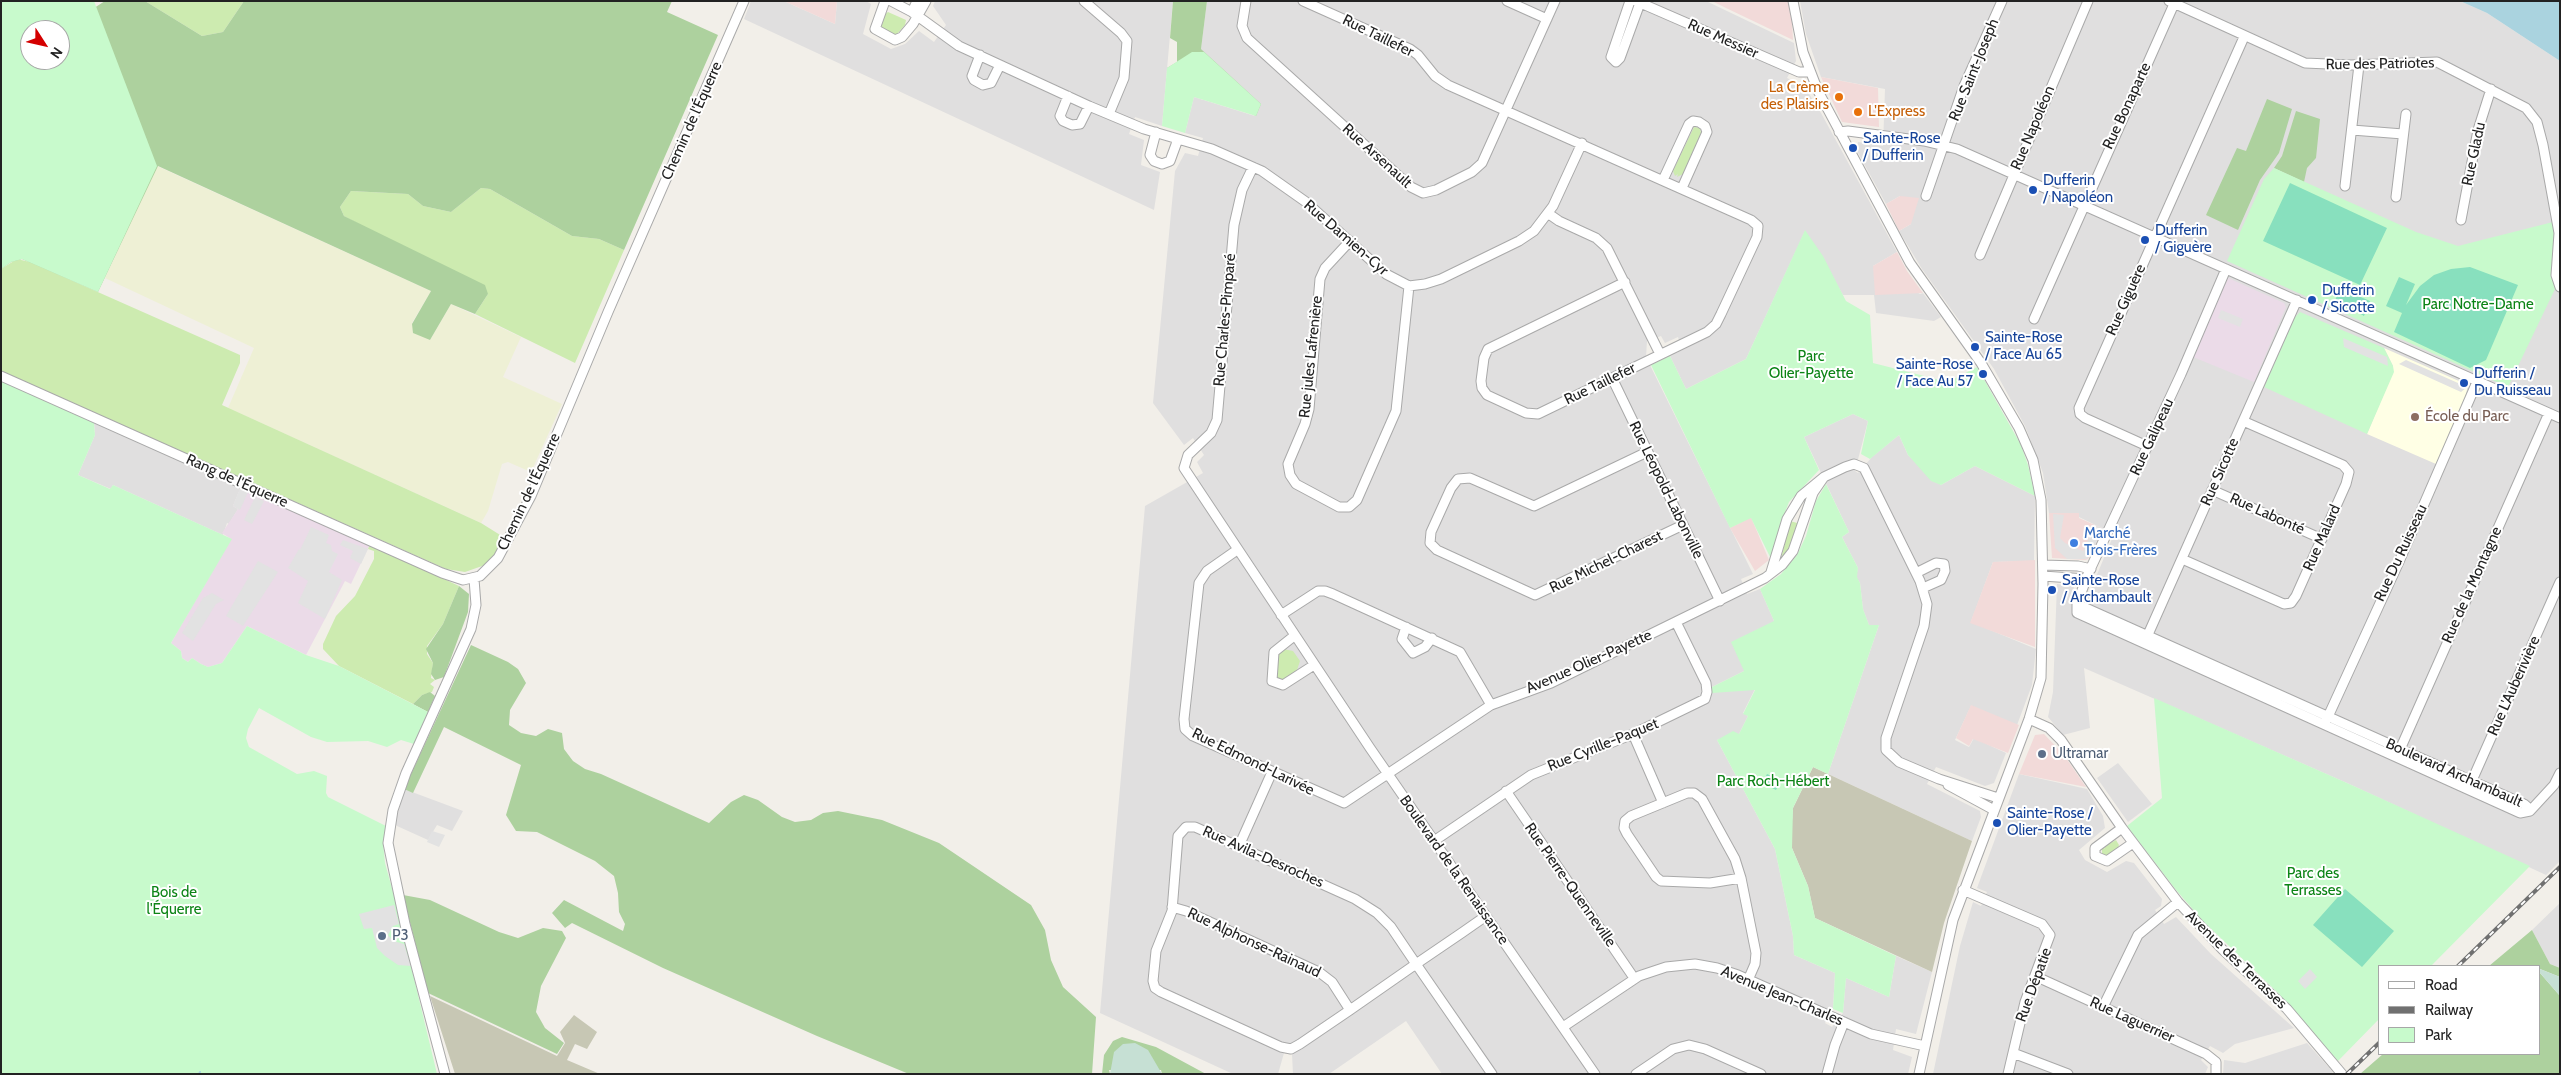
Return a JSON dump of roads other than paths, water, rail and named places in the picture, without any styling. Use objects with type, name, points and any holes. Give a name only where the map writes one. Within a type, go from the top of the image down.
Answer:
[{"type":"street","name":"Chemin de l'Équerre","points":[[474,579],[486,572],[495,563],[531,496],[604,320],[744,1]]},
{"type":"street","points":[[885,1],[874,28],[893,40],[900,38],[915,14],[926,1]]},
{"type":"street","name":"Rue Damien-Cyr","points":[[891,1],[915,14],[950,40],[1089,106],[1156,132],[1212,149],[1253,167],[1294,193],[1390,277],[1409,286]]},
{"type":"street","points":[[915,14],[917,1]]},
{"type":"street","points":[[1084,1],[1121,32],[1127,41],[1124,78],[1109,114]]},
{"type":"street","name":"Rue Arsenault","points":[[1246,1],[1242,26],[1247,38],[1418,192],[1431,191],[1477,169],[1485,157],[1555,1]]},
{"type":"street","name":"Rue Taillefer","points":[[1303,1],[1410,49],[1441,80],[1682,188],[1757,224],[1759,231],[1716,324],[1703,334],[1535,414],[1526,413],[1485,393],[1482,385],[1484,358],[1488,349],[1624,282]]},
{"type":"street","points":[[1507,1],[1547,19]]},
{"type":"street","points":[[1630,1],[1611,57],[1616,62],[1620,58],[1638,2]]},
{"type":"street","points":[[1793,1],[1803,52],[1810,72],[1839,132],[1910,264],[1988,373],[2026,442],[2035,466],[2040,491],[2043,565],[2042,667],[2029,719],[1964,890],[1945,950],[1919,1074]]},
{"type":"street","name":"Rue Saint-Joseph","points":[[1926,196],[1970,73],[2002,1]]},
{"type":"street","name":"Rue Napoléon","points":[[1980,255],[2088,1]]},
{"type":"street","name":"Rue Messier","points":[[1638,2],[1794,71],[1805,74],[1810,72]]},
{"type":"street","name":"Rue des Patriotes","points":[[2172,2],[2244,37],[2308,63],[2359,65],[2437,62],[2526,108],[2537,122],[2559,233],[2556,275],[2560,287]]},
{"type":"street","name":"Rue Bonaparte","points":[[2034,319],[2172,2]]},
{"type":"street","name":"Rue Giguère","points":[[2147,446],[2085,418],[2079,410],[2244,37]]},
{"type":"street","points":[[980,55],[972,76],[974,80],[983,85],[991,83],[1000,65]]},
{"type":"street","points":[[2345,186],[2359,65]]},
{"type":"street","name":"Rue Gladu","points":[[2461,220],[2478,130],[2491,89]]},
{"type":"street","points":[[1068,96],[1060,116],[1063,121],[1072,125],[1080,124],[1089,106]]},
{"type":"street","points":[[2396,197],[2406,114]]},
{"type":"street","points":[[1663,180],[1689,124],[1693,121],[1699,122],[1706,126],[1707,132],[1682,188]]},
{"type":"street","points":[[2352,130],[2403,134]]},
{"type":"street","points":[[1839,132],[1850,131],[1944,145],[2560,418]]},
{"type":"street","points":[[1156,132],[1151,157],[1162,164],[1170,161],[1178,139]]},
{"type":"street","points":[[1409,286],[1436,281],[1519,241],[1534,231],[1549,214],[1582,144]]},
{"type":"street","name":"Rue Charles-Pimparé","points":[[1184,463],[1188,455],[1209,436],[1216,420],[1233,234],[1240,198],[1253,167]]},
{"type":"street","points":[[1549,214],[1602,243],[1609,251],[1660,354]]},
{"type":"street","name":"Rue jules Lafrenière","points":[[1350,241],[1325,268],[1320,278],[1309,409],[1305,424],[1288,464],[1290,475],[1296,484],[1339,507],[1349,507],[1357,500],[1396,411],[1409,286]]},
{"type":"street","name":"Rue Galipeau","points":[[2077,604],[2086,579],[2182,374],[2226,269]]},
{"type":"street","name":"Rue Sicotte","points":[[2146,640],[2297,300]]},
{"type":"street","name":"Rang de l'Équerre","points":[[1,376],[442,573],[463,580],[474,579]]},
{"type":"street","name":"Rue Léopold-Labonville","points":[[1612,378],[1720,601]]},
{"type":"street","name":"Rue Du Ruisseau","points":[[2326,720],[2398,564],[2478,382]]},
{"type":"street","name":"Rue de la Montagne","points":[[2398,753],[2549,413]]},
{"type":"street","name":"Rue Malard","points":[[2182,559],[2288,604],[2296,596],[2322,539],[2348,480],[2348,470],[2340,464],[2243,421]]},
{"type":"street","name":"Rue Michel-Charest","points":[[1647,452],[1534,506],[1470,478],[1458,479],[1451,488],[1431,532],[1430,543],[1437,550],[1535,595],[1683,525]]},
{"type":"street","name":"Boulevard de la Renaissance","points":[[1184,463],[1186,473],[1314,666],[1595,1074]]},
{"type":"street","points":[[1770,574],[1792,509],[1807,489],[1852,464],[1864,468],[1916,572],[1927,604],[1925,621],[1887,732],[1885,748],[1895,760],[1939,779],[1998,798]]},
{"type":"street","name":"Avenue Olier-Payette","points":[[1389,775],[1491,705],[1551,683],[1720,601],[1770,574],[1787,559],[1796,546],[1813,493],[1824,478]]},
{"type":"street","name":"Rue Labonté","points":[[2212,490],[2322,539]]},
{"type":"street","name":"Rue Edmond-Larivée","points":[[1237,550],[1207,571],[1199,583],[1184,727],[1192,736],[1342,803],[1352,800],[1389,775]]},
{"type":"street","points":[[1916,572],[1936,563],[1944,564],[1945,571],[1941,580],[1923,588]]},
{"type":"street","points":[[2043,565],[2078,566],[2091,569]]},
{"type":"street","points":[[2043,576],[2086,579]]},
{"type":"street","points":[[445,1074],[396,884],[388,839],[395,804],[406,773],[471,629],[476,605],[474,579]]},
{"type":"street","name":"Rue L'Auberivière","points":[[2470,785],[2560,582]]},
{"type":"street","points":[[1281,615],[1311,595],[1323,590],[1432,638],[1464,655],[1491,705]]},
{"type":"street","name":"Boulevard Archambault","points":[[2077,604],[2079,614],[2146,640],[2326,720],[2470,785],[2520,813],[2526,813],[2531,810],[2554,785],[2560,773]]},
{"type":"street","name":"Rue Cyrille-Paquet","points":[[1434,841],[1506,791],[1538,772],[1633,734],[1695,705],[1706,697],[1706,683],[1676,622]]},
{"type":"street","points":[[1406,627],[1402,639],[1413,653],[1425,647],[1432,638]]},
{"type":"street","points":[[1294,636],[1274,652],[1272,681],[1283,685],[1314,666]]},
{"type":"street","name":"Avenue des Terrasses","points":[[2029,719],[2049,728],[2061,740],[2122,828],[2178,902],[2218,946],[2288,1009],[2342,1074]]},
{"type":"street","points":[[1633,734],[1662,803]]},
{"type":"street","points":[[1239,846],[1272,772]]},
{"type":"street","points":[[1939,779],[1994,810]]},
{"type":"street","name":"Rue Pierre-Quenneville","points":[[1506,791],[1634,978]]},
{"type":"street","points":[[1740,878],[1710,884],[1668,883],[1657,879],[1627,834],[1624,826],[1628,818],[1662,803],[1689,793],[1700,797],[1735,859],[1740,878],[1756,956],[1748,980]]},
{"type":"street","name":"Rue Avila-Desroches","points":[[1195,827],[1365,904],[1388,924],[1416,964],[1295,1047],[1286,1049],[1159,992],[1153,983],[1154,963],[1172,907],[1177,841],[1182,830],[1195,827]]},
{"type":"street","points":[[2122,828],[2095,848],[2095,856],[2108,861],[2133,843]]},
{"type":"street","name":"Rue Dépatie","points":[[1964,890],[2046,927],[2050,935],[2050,940],[2034,976],[2021,1016],[2008,1074]]},
{"type":"street","points":[[2103,1007],[2138,935],[2178,902]]},
{"type":"street","name":"Rue Alphonse-Rainaud","points":[[1172,907],[1186,911],[1319,972],[1332,982],[1350,1010]]},
{"type":"street","points":[[1486,916],[1416,964],[1492,1074]]},
{"type":"street","name":"Avenue Jean-Charles","points":[[1563,1027],[1634,978],[1660,968],[1690,964],[1717,968],[1876,1035],[1925,1046]]},
{"type":"street","name":"Rue Laguerrier","points":[[2034,976],[2210,1056],[2217,1064],[2216,1074]]},
{"type":"street","points":[[1828,1074],[1835,1045],[1844,1022]]},
{"type":"street","points":[[1636,1074],[1671,1050],[1689,1045],[1702,1048],[1761,1074]]},
{"type":"street","points":[[2013,1053],[2068,1074]]},
{"type":"water","points":[[2460,1],[2560,1],[2560,61],[2487,13]]},
{"type":"railway","points":[[2459,965],[2560,867]]},
{"type":"railway","points":[[2347,1074],[2378,1044]]},
{"type":"place","name":"La Crème des Plaisirs","points":[[1839,97]]},
{"type":"place","name":"L'Express","points":[[1858,112]]},
{"type":"place","name":"Sainte-Rose / Dufferin","points":[[1853,148]]},
{"type":"place","name":"Dufferin / Napoléon","points":[[2033,190]]},
{"type":"place","name":"Dufferin / Giguère","points":[[2145,240]]},
{"type":"place","name":"Dufferin / Sicotte","points":[[2312,300]]},
{"type":"place","name":"Sainte-Rose / Face Au 65","points":[[1975,347]]},
{"type":"place","name":"Sainte-Rose / Face Au 57","points":[[1983,374]]},
{"type":"place","name":"Dufferin / Du Ruisseau","points":[[2464,383]]},
{"type":"place","name":"École du Parc","points":[[2415,417]]},
{"type":"place","name":"Marché Trois-Frères","points":[[2074,543]]},
{"type":"place","name":"Sainte-Rose / Archambault","points":[[2052,590]]},
{"type":"place","name":"Ultramar","points":[[2042,754]]},
{"type":"place","name":"Sainte-Rose / Olier-Payette","points":[[1997,823]]},
{"type":"place","name":"P3","points":[[382,936]]},
{"type":"park label","name":"Parc Notre-Dame","points":[[2478,305]]},
{"type":"park label","name":"Parc Olier-Payette","points":[[1811,366]]},
{"type":"park label","name":"Parc Roch-Hébert","points":[[1773,782]]},
{"type":"park label","name":"Parc des Terrasses","points":[[2313,882]]},
{"type":"park label","name":"Bois de l'Équerre","points":[[174,902]]}]
